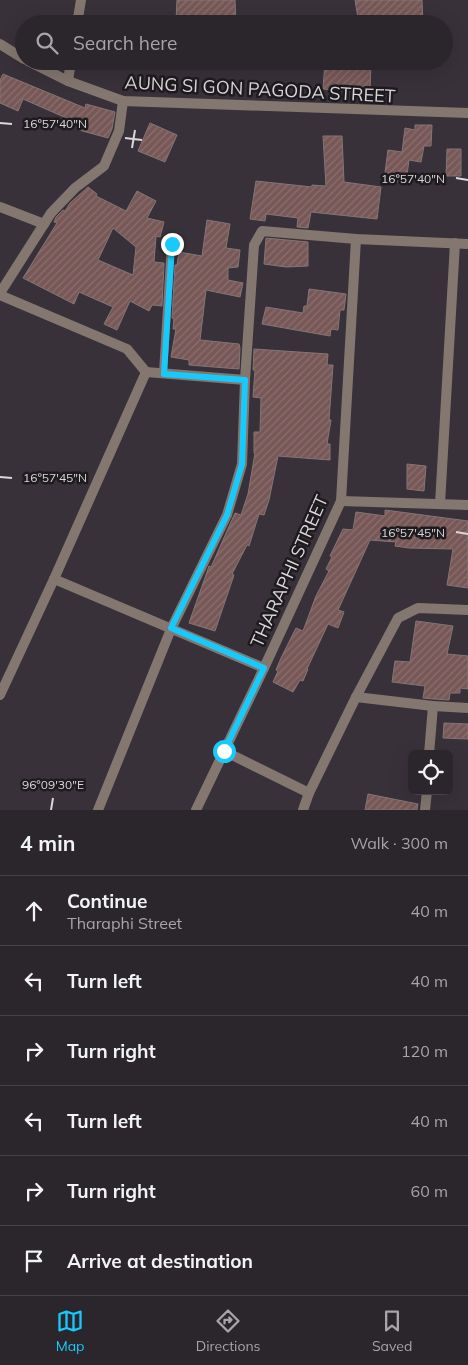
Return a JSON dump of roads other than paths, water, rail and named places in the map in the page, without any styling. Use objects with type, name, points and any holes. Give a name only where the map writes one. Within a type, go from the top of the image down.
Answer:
[{"type":"street","points":[[78,15],[81,0]]},
{"type":"street","points":[[0,44],[15,53]]},
{"type":"street","name":"AUNG SI GON PAGODA STREET","points":[[46,70],[68,81],[123,102],[468,114]]},
{"type":"street","points":[[68,81],[70,70]]},
{"type":"street","points":[[123,102],[119,131],[104,166],[75,188],[51,213],[0,294],[127,349],[146,372],[245,380]]},
{"type":"street","points":[[0,207],[44,224]]},
{"type":"street","points":[[98,810],[171,628],[227,515],[242,464],[245,380],[254,246],[262,231],[356,239],[468,244]]},
{"type":"street","name":"THARAPHI STREET","points":[[196,810],[341,501],[356,239]]},
{"type":"street","points":[[440,504],[455,243]]},
{"type":"street","points":[[1,692],[54,579],[146,372]]},
{"type":"street","points":[[341,501],[468,505]]},
{"type":"street","points":[[54,579],[264,668]]},
{"type":"street","points":[[304,810],[309,793],[356,696],[398,618],[418,608],[468,610]]},
{"type":"street","points":[[356,696],[433,706],[468,708]]},
{"type":"street","points":[[429,750],[433,706]]},
{"type":"street","points":[[224,751],[309,793]]},
{"type":"street","points":[[425,810],[427,795]]},
{"type":"lane","points":[[164,374],[172,244]]}]
